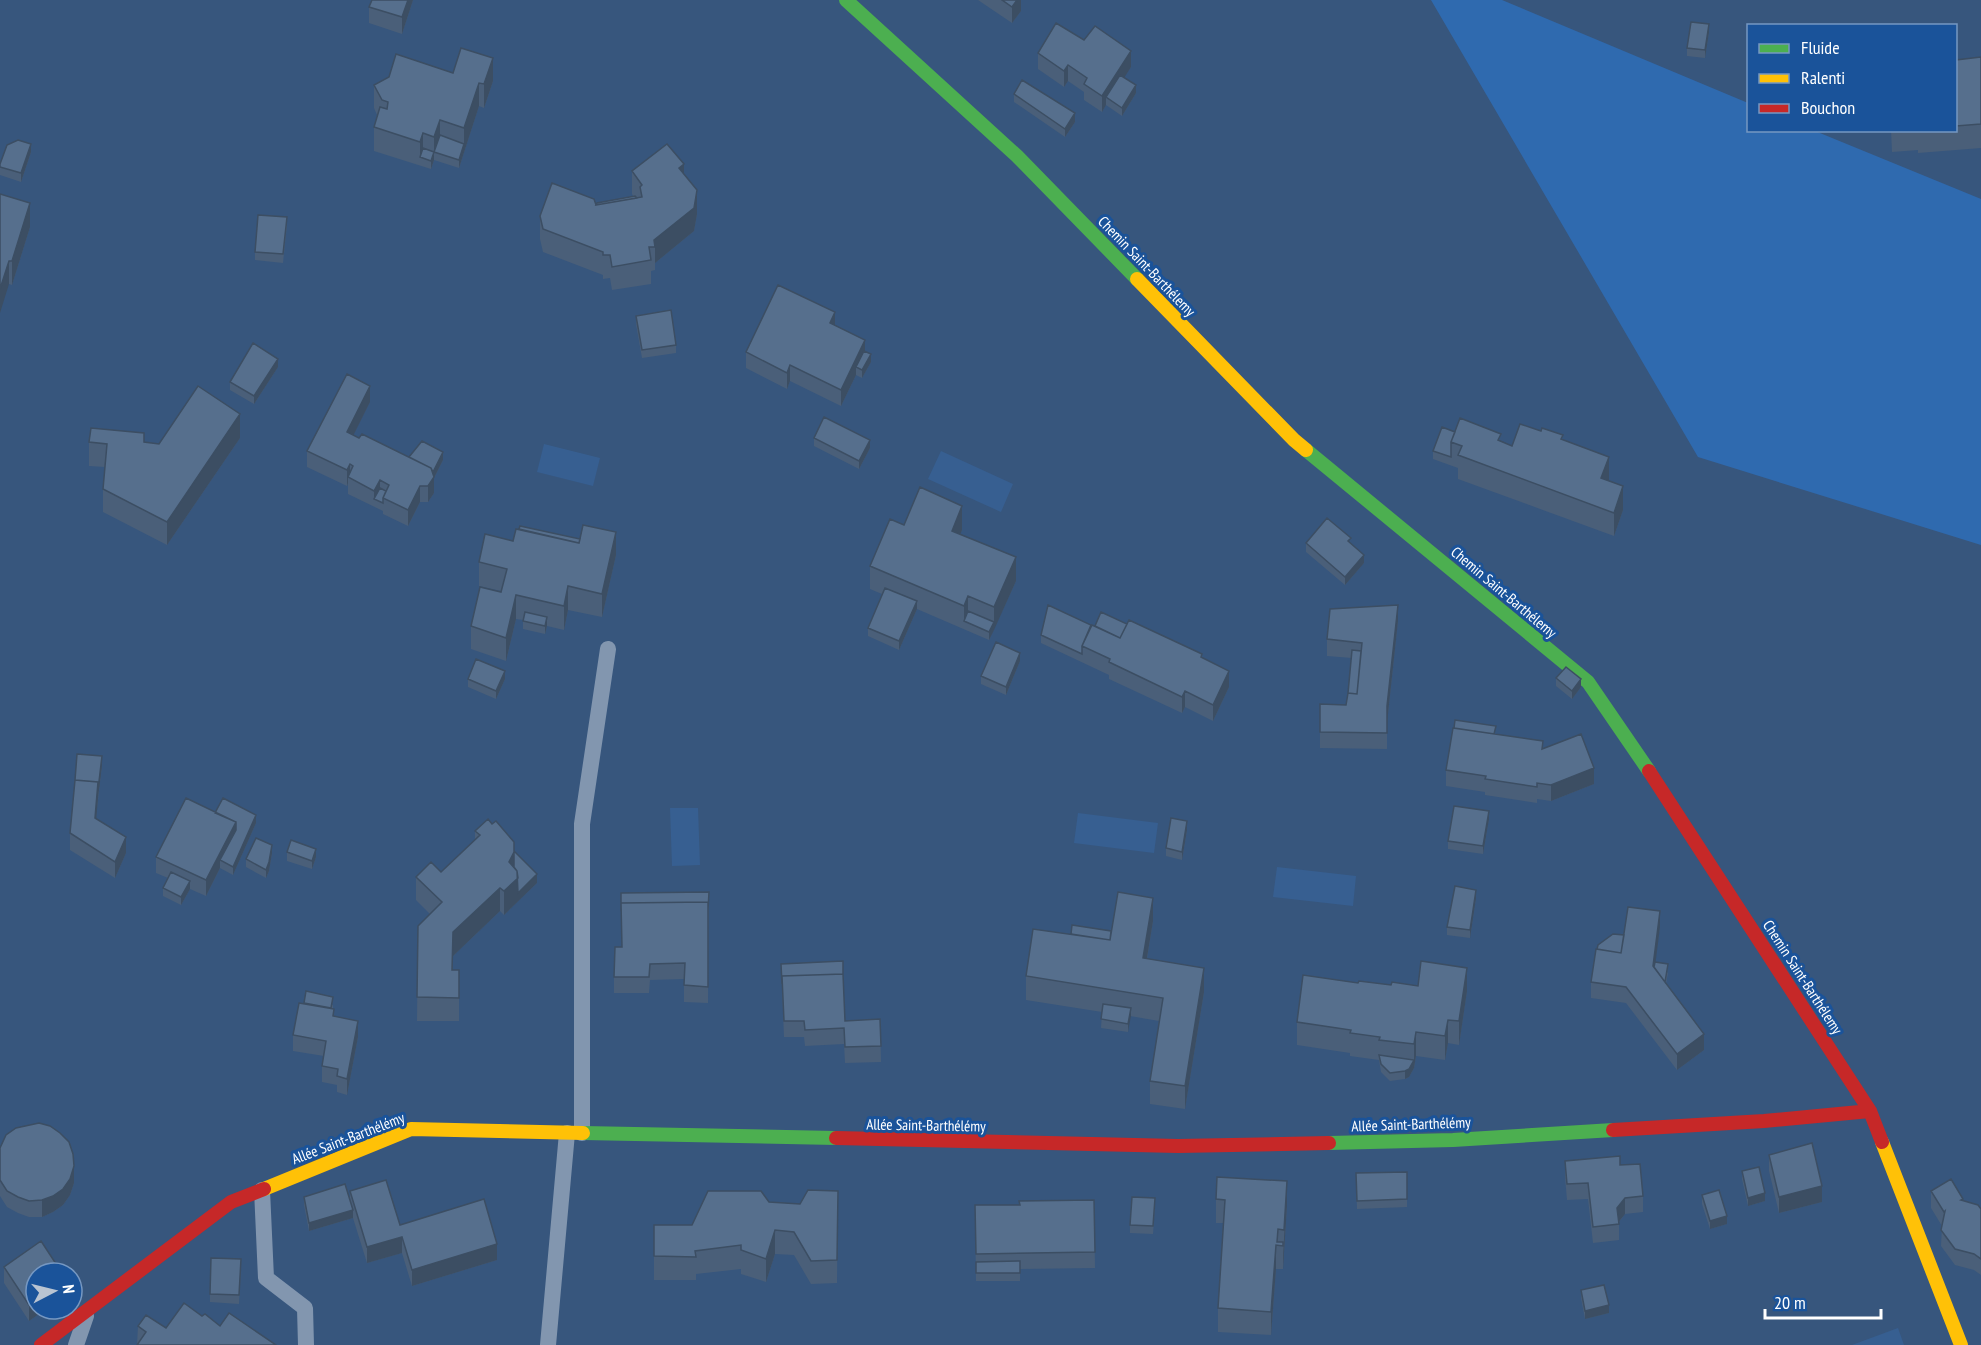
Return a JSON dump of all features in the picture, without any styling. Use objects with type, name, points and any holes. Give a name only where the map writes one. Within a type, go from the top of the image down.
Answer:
[{"type":"street","name":"Chemin Saint-Barthélemy","points":[[846,0],[1017,156],[1294,440],[1588,682],[1673,806],[1870,1111],[1961,1345]]},
{"type":"street","name":"Allée Saint-Barthélémy","points":[[41,1345],[231,1202],[411,1130],[1190,1146],[1453,1140],[1764,1121],[1870,1111]]},
{"type":"lane","points":[[548,1345],[574,1133],[582,824],[608,649]]},
{"type":"lane","points":[[262,1190],[266,1278],[305,1308],[306,1345]]},
{"type":"lane","points":[[76,1345],[88,1310]]},
{"type":"shaded area","points":[[1431,0],[1502,0],[1747,103],[1747,132],[1817,132],[1981,199],[1981,545],[1698,457]]},
{"type":"shaded area","points":[[544,444],[600,458],[593,486],[537,472]]},
{"type":"shaded area","points":[[941,451],[1013,484],[1001,512],[928,479]]},
{"type":"shaded area","points":[[670,808],[698,808],[700,865],[672,866]]},
{"type":"shaded area","points":[[1078,813],[1158,823],[1154,853],[1074,843]]},
{"type":"shaded area","points":[[1277,867],[1356,876],[1353,906],[1273,897]]},
{"type":"shaded area","points":[[1898,1328],[1904,1345],[1852,1345]]},
{"type":"building","points":[[372,0],[408,0],[402,17],[369,7]]},
{"type":"building","points":[[1002,0],[1017,0],[1012,7]]},
{"type":"building","points":[[1691,22],[1709,24],[1705,50],[1687,48]]},
{"type":"building","points":[[1056,23],[1084,40],[1095,26],[1131,51],[1102,96],[1084,84],[1087,78],[1068,65],[1064,71],[1038,53]]},
{"type":"building","points":[[461,48],[493,58],[484,84],[479,83],[464,128],[440,120],[434,137],[423,133],[420,142],[374,127],[380,107],[387,109],[388,102],[382,100],[374,85],[389,77],[396,54],[453,73]]},
{"type":"building","points":[[1981,57],[1981,124],[1957,126],[1957,60]]},
{"type":"building","points":[[1120,75],[1136,85],[1122,108],[1106,97]]},
{"type":"building","points":[[1022,80],[1075,113],[1065,129],[1014,94]]},
{"type":"building","points":[[440,135],[464,144],[459,160],[434,152]]},
{"type":"building","points":[[18,140],[31,144],[21,173],[0,167],[7,145]]},
{"type":"building","points":[[667,144],[684,164],[679,168],[697,190],[694,208],[654,240],[655,247],[649,247],[651,260],[612,267],[610,255],[603,255],[603,252],[543,229],[540,216],[552,183],[594,199],[596,205],[642,197],[640,187],[642,185],[632,171]]},
{"type":"building","points":[[423,148],[434,152],[431,161],[420,157]]},
{"type":"building","points":[[0,194],[30,203],[12,261],[9,261],[0,289]]},
{"type":"building","points":[[635,196],[637,198],[596,205],[597,203]]},
{"type":"building","points":[[258,215],[287,217],[283,254],[255,252]]},
{"type":"building","points":[[778,285],[835,312],[830,323],[865,340],[841,390],[790,365],[787,373],[746,352]]},
{"type":"building","points":[[671,310],[676,345],[642,350],[636,316]]},
{"type":"building","points":[[253,343],[278,359],[254,396],[230,382]]},
{"type":"building","points":[[864,351],[871,354],[862,370],[856,367]]},
{"type":"building","points":[[347,374],[370,386],[347,432],[359,438],[362,434],[431,468],[434,477],[428,486],[420,486],[408,510],[383,498],[389,485],[380,480],[374,491],[348,477],[353,466],[350,464],[347,470],[307,451]]},
{"type":"building","points":[[198,386],[240,414],[167,522],[103,489],[107,444],[89,442],[91,428],[144,433],[144,442],[159,444]]},
{"type":"building","points":[[824,417],[870,440],[859,461],[814,438]]},
{"type":"building","points":[[1460,418],[1501,434],[1498,440],[1512,446],[1520,424],[1563,435],[1561,439],[1609,457],[1601,478],[1623,486],[1614,513],[1458,455],[1462,446],[1451,442]]},
{"type":"building","points":[[1442,427],[1455,432],[1451,442],[1451,457],[1433,451]]},
{"type":"building","points":[[422,441],[443,452],[433,472],[431,468],[409,457]]},
{"type":"building","points":[[920,487],[962,506],[952,531],[1016,557],[994,607],[968,596],[964,606],[870,566],[890,519],[904,525]]},
{"type":"building","points":[[380,488],[386,491],[383,503],[374,499]]},
{"type":"building","points":[[1327,518],[1351,538],[1348,541],[1364,555],[1345,577],[1306,543]]},
{"type":"building","points":[[583,525],[616,532],[602,594],[568,586],[564,606],[516,595],[506,638],[471,626],[480,587],[501,592],[507,569],[479,562],[485,534],[513,541],[516,529],[579,543]]},
{"type":"building","points":[[520,526],[580,539],[579,543],[519,529]]},
{"type":"building","points":[[885,588],[917,601],[899,641],[868,628]]},
{"type":"building","points":[[1048,605],[1091,625],[1082,646],[1082,654],[1041,635]]},
{"type":"building","points":[[1398,605],[1387,706],[1387,733],[1320,732],[1320,704],[1346,705],[1348,693],[1357,694],[1362,643],[1327,639],[1330,609]]},
{"type":"building","points":[[968,611],[994,622],[989,632],[964,621]]},
{"type":"building","points":[[525,612],[547,617],[545,626],[523,621]]},
{"type":"building","points":[[1101,612],[1127,624],[1120,638],[1095,626]]},
{"type":"building","points":[[1129,620],[1202,654],[1201,657],[1229,671],[1213,705],[1185,691],[1182,697],[1109,662],[1110,659],[1082,646],[1092,625],[1120,638]]},
{"type":"building","points":[[996,642],[1020,653],[1006,687],[981,676]]},
{"type":"building","points":[[1352,650],[1361,651],[1357,694],[1348,693]]},
{"type":"building","points":[[476,659],[505,671],[496,691],[468,679]]},
{"type":"building","points":[[1566,667],[1581,679],[1572,691],[1556,678]]},
{"type":"building","points":[[1455,720],[1496,726],[1494,734],[1454,728]]},
{"type":"building","points":[[1453,728],[1543,741],[1542,749],[1581,734],[1594,768],[1551,785],[1537,783],[1537,787],[1446,770]]},
{"type":"building","points":[[77,754],[102,756],[98,790],[98,782],[75,780]]},
{"type":"building","points":[[75,780],[98,782],[95,818],[126,837],[115,862],[70,833]]},
{"type":"building","points":[[186,798],[236,822],[206,880],[156,857]]},
{"type":"building","points":[[223,798],[256,815],[233,867],[220,860],[236,830],[236,822],[215,813]]},
{"type":"building","points":[[1454,806],[1489,811],[1483,846],[1448,841]]},
{"type":"building","points":[[1171,818],[1187,821],[1182,852],[1166,848]]},
{"type":"building","points":[[488,819],[492,824],[496,821],[514,842],[514,852],[509,862],[517,871],[518,878],[504,891],[500,888],[453,932],[452,970],[459,970],[459,998],[417,997],[418,926],[442,902],[416,877],[431,862],[441,872],[480,835],[475,831]]},
{"type":"building","points":[[256,838],[272,845],[266,870],[246,859]]},
{"type":"building","points":[[291,840],[316,849],[312,861],[287,852]]},
{"type":"building","points":[[514,851],[537,874],[518,893],[517,871],[514,867]]},
{"type":"building","points":[[171,872],[190,881],[181,897],[163,888]]},
{"type":"building","points":[[1455,886],[1476,890],[1470,930],[1447,927]]},
{"type":"building","points":[[709,892],[708,910],[708,902],[621,903],[621,893]]},
{"type":"building","points":[[1118,892],[1153,898],[1143,958],[1204,968],[1185,1086],[1150,1081],[1163,998],[1026,976],[1033,929],[1110,940]]},
{"type":"building","points":[[708,902],[708,987],[684,985],[685,963],[650,964],[649,977],[614,977],[615,947],[622,947],[621,903]]},
{"type":"building","points":[[1628,907],[1660,911],[1653,966],[1704,1034],[1677,1054],[1626,987],[1591,982],[1596,949],[1621,953]]},
{"type":"building","points":[[1072,925],[1111,931],[1110,940],[1071,934]]},
{"type":"building","points":[[1613,934],[1624,935],[1621,953],[1597,949],[1598,945]]},
{"type":"building","points":[[843,961],[843,974],[782,976],[782,984],[781,964]]},
{"type":"building","points":[[1421,961],[1467,968],[1459,1021],[1448,1020],[1445,1036],[1416,1032],[1414,1044],[1379,1040],[1380,1037],[1350,1033],[1351,1030],[1297,1022],[1303,975],[1358,983],[1359,981],[1391,985],[1392,982],[1418,986]]},
{"type":"building","points":[[1655,962],[1668,964],[1665,982],[1654,967]]},
{"type":"building","points":[[843,974],[845,1021],[880,1019],[881,1046],[845,1047],[844,1028],[805,1030],[804,1021],[784,1021],[782,976]]},
{"type":"building","points":[[306,991],[333,997],[331,1008],[304,1003]]},
{"type":"building","points":[[299,1003],[334,1009],[333,1016],[358,1021],[347,1079],[337,1076],[338,1069],[322,1066],[326,1041],[293,1035]]},
{"type":"building","points":[[1103,1004],[1131,1008],[1128,1024],[1101,1019]]},
{"type":"building","points":[[1379,1055],[1414,1060],[1409,1069],[1390,1073],[1381,1064]]},
{"type":"building","points":[[39,1123],[50,1126],[69,1142],[74,1166],[70,1179],[63,1189],[42,1200],[29,1201],[7,1191],[0,1180],[0,1148],[6,1135],[16,1128]]},
{"type":"building","points":[[1812,1143],[1822,1186],[1779,1197],[1769,1155]]},
{"type":"building","points":[[1620,1156],[1620,1165],[1640,1164],[1643,1196],[1625,1198],[1617,1208],[1619,1224],[1593,1227],[1588,1183],[1567,1184],[1565,1161]]},
{"type":"building","points":[[1759,1167],[1765,1193],[1748,1198],[1742,1171]]},
{"type":"building","points":[[1407,1172],[1407,1199],[1357,1201],[1356,1173]]},
{"type":"building","points":[[1217,1177],[1287,1181],[1284,1230],[1278,1229],[1277,1242],[1283,1242],[1283,1246],[1276,1245],[1271,1312],[1218,1308],[1225,1200],[1216,1199]]},
{"type":"building","points":[[1951,1179],[1963,1199],[1961,1200],[1978,1205],[1981,1209],[1981,1259],[1974,1254],[1955,1249],[1941,1230],[1945,1211],[1931,1191]]},
{"type":"building","points":[[386,1180],[400,1225],[484,1199],[497,1244],[412,1270],[402,1237],[367,1247],[350,1191]]},
{"type":"building","points":[[345,1184],[353,1210],[309,1223],[304,1197]]},
{"type":"building","points":[[808,1190],[838,1191],[837,1260],[811,1261],[794,1232],[775,1230],[766,1259],[741,1250],[741,1245],[695,1251],[696,1257],[654,1256],[654,1225],[692,1225],[708,1191],[761,1191],[769,1202],[800,1204]]},
{"type":"building","points":[[1719,1190],[1727,1216],[1710,1221],[1702,1195]]},
{"type":"building","points":[[1132,1197],[1155,1198],[1153,1226],[1130,1225]]},
{"type":"building","points":[[1094,1200],[1095,1252],[976,1254],[975,1205],[1020,1205],[1019,1201]]},
{"type":"building","points":[[41,1241],[54,1261],[24,1261],[24,1297],[4,1267]]},
{"type":"building","points":[[211,1258],[241,1259],[239,1295],[210,1294]]},
{"type":"building","points":[[1020,1261],[1020,1273],[976,1273],[976,1262]]},
{"type":"building","points":[[1604,1285],[1609,1305],[1585,1311],[1581,1290]]},
{"type":"building","points":[[184,1303],[202,1316],[205,1314],[220,1326],[229,1313],[276,1345],[137,1345],[146,1332],[138,1326],[146,1315],[166,1328]]},
{"type":"traffic: fast","points":[[846,0],[1017,156],[1137,279]]},
{"type":"traffic: fast","points":[[1306,450],[1588,682],[1649,771]]},
{"type":"traffic: fast","points":[[1329,1143],[1453,1140],[1613,1130]]},
{"type":"traffic: fast","points":[[583,1133],[836,1138]]},
{"type":"traffic: slow","points":[[1137,279],[1306,450]]},
{"type":"traffic: slow","points":[[264,1189],[411,1129],[583,1133]]},
{"type":"traffic: slow","points":[[1882,1142],[1961,1345]]},
{"type":"traffic: jam","points":[[1649,771],[1870,1111],[1882,1142]]},
{"type":"traffic: jam","points":[[1613,1130],[1764,1121],[1870,1111]]},
{"type":"traffic: jam","points":[[836,1138],[1178,1146],[1329,1143]]},
{"type":"traffic: jam","points":[[41,1345],[231,1202],[264,1189]]}]
